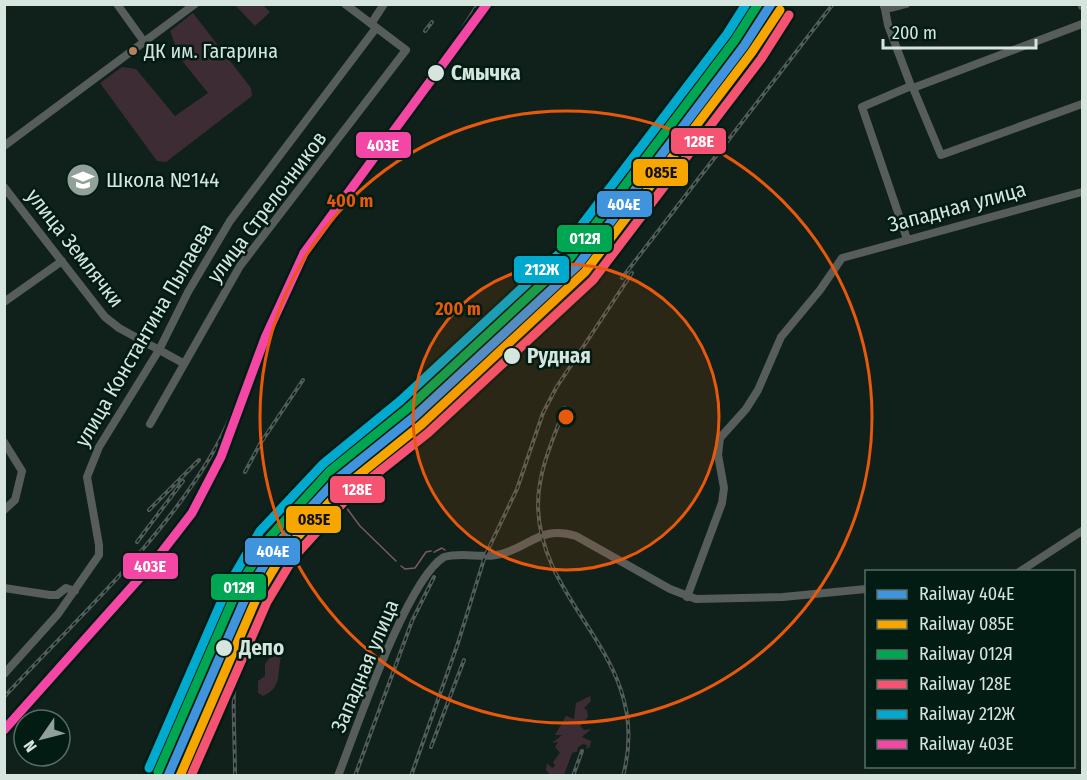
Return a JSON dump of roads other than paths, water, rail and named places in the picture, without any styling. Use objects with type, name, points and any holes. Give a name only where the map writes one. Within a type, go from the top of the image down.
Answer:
[{"type":"street","points":[[117,4],[145,43]]},
{"type":"street","points":[[4,146],[195,4]]},
{"type":"street","points":[[345,4],[373,26]]},
{"type":"street","name":"улица Константина Пылаева","points":[[4,674],[51,623],[100,553],[88,485],[89,467],[159,350],[188,292],[234,214],[373,26],[384,4]]},
{"type":"street","points":[[884,5],[891,8],[906,4]]},
{"type":"street","points":[[884,5],[912,87],[941,155],[1083,104]]},
{"type":"street","points":[[907,239],[862,107],[1083,24]]},
{"type":"street","name":"улица Стрелочников","points":[[150,424],[240,266],[406,50],[373,26]]},
{"type":"street","name":"улица Землячки","points":[[4,187],[109,321],[183,363]]},
{"type":"street","name":"Западная улица","points":[[687,597],[722,503],[724,488],[718,455],[720,438],[746,409],[758,390],[781,337],[820,290],[842,258],[1083,192]]},
{"type":"street","points":[[4,302],[62,261]]},
{"type":"street","points":[[4,442],[22,471],[15,500],[4,510]]},
{"type":"street","name":"Западная улица","points":[[338,776],[396,628],[432,567],[444,557],[499,555],[546,533],[560,531],[576,536],[687,597],[707,601],[865,589]]},
{"type":"street","points":[[1022,570],[1083,531]]},
{"type":"street","points":[[4,588],[50,595],[57,595],[66,588],[75,591]]},
{"type":"waterway","points":[[334,491],[360,526],[396,561]]},
{"type":"waterway","points":[[436,551],[442,548],[445,550]]},
{"type":"waterway","points":[[401,566],[405,569],[415,568],[426,552],[431,551]]},
{"type":"railway","points":[[454,42],[478,4]]},
{"type":"railway","points":[[622,278],[833,4]]},
{"type":"railway","points":[[425,31],[432,22]]},
{"type":"railway","points":[[411,776],[458,643],[485,556],[517,489],[543,413],[556,388],[632,273]]},
{"type":"railway","points":[[4,697],[115,581],[191,488],[227,425],[263,332]]},
{"type":"railway","points":[[245,472],[260,444],[303,380]]},
{"type":"railway","points":[[565,408],[547,455],[539,492],[538,505],[543,541],[556,574],[610,665],[623,698],[629,734],[623,776]]},
{"type":"railway","points":[[149,510],[199,460]]},
{"type":"railway","points":[[137,542],[183,481]]},
{"type":"railway","points":[[235,776],[234,682],[241,631],[255,592],[275,554],[312,504]]},
{"type":"railway","points":[[355,776],[412,621],[434,577]]},
{"type":"railway","points":[[176,776],[189,735],[235,630]]},
{"type":"railway","points":[[431,747],[464,660]]},
{"type":"railway","points":[[573,776],[582,751]]},
{"type":"rail line","name":"403Е","points":[[4,730],[154,562],[192,513],[221,457],[265,338],[304,253],[487,4]]},
{"type":"rail line","name":"212Ж","points":[[149,768],[229,584],[260,531],[323,464],[400,401],[562,251],[727,34],[746,4]]},
{"type":"rail line","name":"012Я","points":[[158,772],[238,588],[269,538],[330,471],[407,409],[570,258],[735,40],[758,4]]},
{"type":"rail line","name":"404Е","points":[[168,776],[248,592],[277,544],[337,479],[414,417],[578,265],[744,46],[771,4]]},
{"type":"rail line","name":"085Е","points":[[180,776],[257,597],[285,550],[344,487],[421,425],[585,272],[752,52],[780,10]]},
{"type":"rail line","name":"128Е","points":[[191,776],[267,602],[294,557],[351,494],[428,433],[593,280],[761,59],[789,15]]},
{"type":"place","name":"ДК им. Гагарина","points":[[133,51]]},
{"type":"place","name":"Смычка","points":[[436,73]]},
{"type":"place","name":"Школа №144","points":[[83,180]]},
{"type":"place","name":"Рудная","points":[[512,356]]},
{"type":"place","name":"Депо","points":[[224,648]]}]
